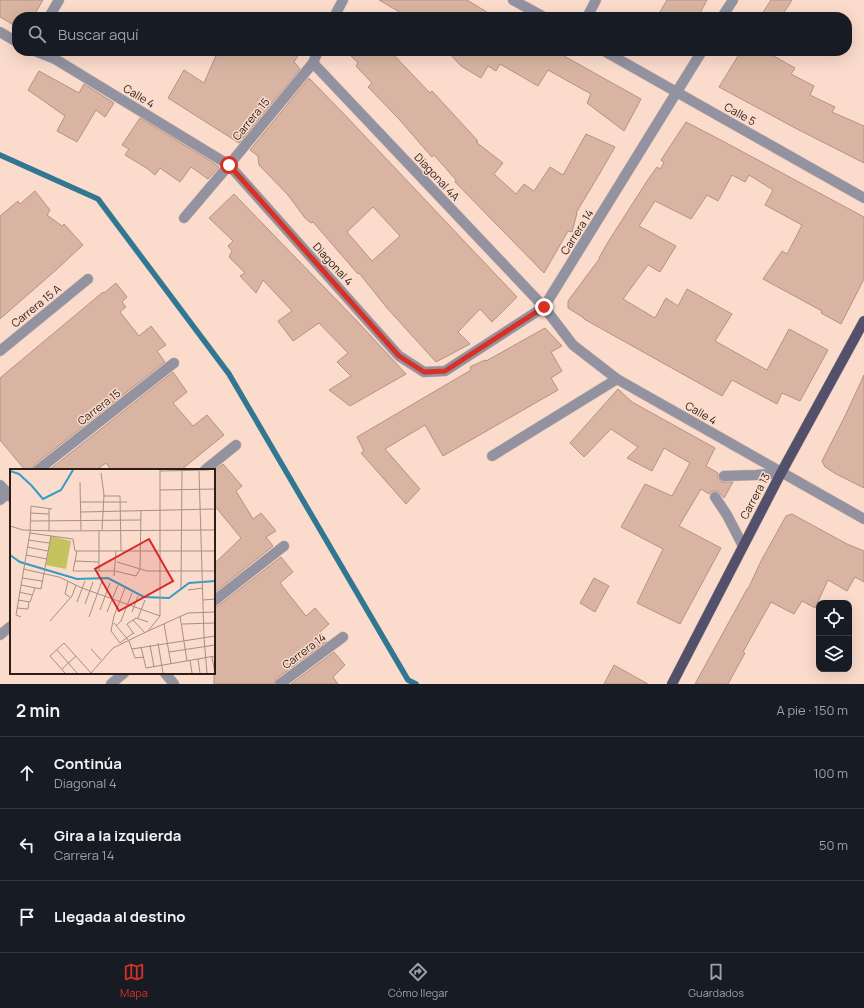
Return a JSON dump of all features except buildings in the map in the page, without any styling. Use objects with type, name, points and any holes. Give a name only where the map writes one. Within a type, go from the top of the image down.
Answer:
[{"type":"main road","name":"Carrera 13","points":[[672,684],[781,473],[864,321]]},
{"type":"street","points":[[52,12],[60,0]]},
{"type":"street","points":[[337,12],[343,0]]},
{"type":"street","points":[[513,0],[535,12]]},
{"type":"street","points":[[590,12],[596,0]]},
{"type":"street","points":[[725,12],[732,0]]},
{"type":"street","points":[[0,32],[12,39]]},
{"type":"street","name":"Calle 4","points":[[48,56],[55,59],[229,165]]},
{"type":"street","name":"Carrera 15","points":[[184,218],[313,63],[316,56]]},
{"type":"street","name":"Calle 5","points":[[613,56],[864,198]]},
{"type":"street","name":"Carrera 14","points":[[424,372],[445,371],[544,307],[699,56]]},
{"type":"street","name":"Diagonal 4A","points":[[313,63],[544,307]]},
{"type":"street","name":"Diagonal 4","points":[[229,165],[399,356],[424,372]]},
{"type":"street","name":"Carrera 15 A","points":[[0,351],[88,279]]},
{"type":"street","name":"Calle 4","points":[[544,307],[573,345],[616,379],[864,519]]},
{"type":"street","name":"Carrera 15","points":[[39,469],[174,363]]},
{"type":"street","points":[[492,456],[616,379]]},
{"type":"street","points":[[206,469],[236,445]]},
{"type":"street","points":[[724,476],[781,473]]},
{"type":"street","points":[[0,485],[7,496]]},
{"type":"street","points":[[715,497],[727,515],[743,546]]},
{"type":"street","points":[[215,600],[284,546]]},
{"type":"street","points":[[0,635],[10,627]]},
{"type":"street","name":"Carrera 14","points":[[280,684],[343,637]]},
{"type":"street","points":[[111,684],[123,674]]},
{"type":"street","points":[[166,674],[174,684]]},
{"type":"waterway","points":[[0,155],[98,199],[229,374],[408,680],[416,684]]},
{"type":"route","points":[[229,165],[399,356],[424,372],[445,371],[544,307]]}]
